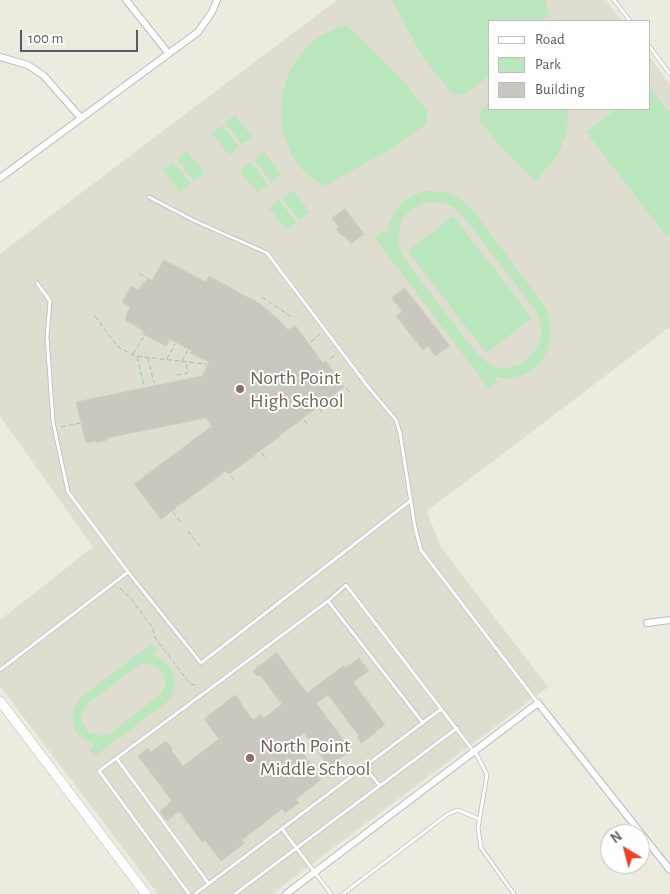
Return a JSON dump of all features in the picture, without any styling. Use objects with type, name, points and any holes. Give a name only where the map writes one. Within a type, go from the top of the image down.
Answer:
[{"type":"street","points":[[126,0],[168,54]]},
{"type":"street","points":[[0,178],[198,32],[212,12],[217,0]]},
{"type":"street","points":[[0,57],[28,65],[44,76],[81,118]]},
{"type":"street","points":[[647,623],[670,620]]},
{"type":"street","points":[[0,701],[146,894]]},
{"type":"street","points":[[286,894],[538,703],[670,870]]},
{"type":"lane","points":[[614,0],[629,20]]},
{"type":"lane","points":[[650,47],[670,74]]},
{"type":"lane","points":[[149,197],[195,221],[267,253],[367,386],[396,420],[400,433],[414,528],[421,550],[538,703]]},
{"type":"lane","points":[[37,283],[50,301],[47,337],[53,422],[68,492],[128,572],[201,663],[410,501]]},
{"type":"lane","points":[[0,670],[128,572]]},
{"type":"lane","points":[[189,894],[100,771],[328,601],[346,585],[474,751],[487,775],[478,828],[481,848],[514,894]]},
{"type":"lane","points":[[328,601],[423,723]]},
{"type":"lane","points":[[195,894],[441,709]]},
{"type":"lane","points":[[234,894],[457,728]]},
{"type":"lane","points":[[117,759],[208,884]]},
{"type":"lane","points":[[364,767],[379,785]]},
{"type":"lane","points":[[343,894],[448,814],[458,810],[479,819]]},
{"type":"lane","points":[[282,829],[331,894]]},
{"type":"path","points":[[139,273],[146,278]]},
{"type":"path","points":[[262,297],[293,318]]},
{"type":"path","points":[[96,316],[118,347],[133,355],[206,364]]},
{"type":"path","points":[[310,342],[320,334]]},
{"type":"path","points":[[133,355],[145,335]]},
{"type":"path","points":[[166,360],[175,344]]},
{"type":"path","points":[[182,361],[190,346]]},
{"type":"path","points":[[330,359],[336,354]]},
{"type":"path","points":[[137,356],[144,386]]},
{"type":"path","points":[[148,358],[154,383]]},
{"type":"path","points":[[177,375],[188,373],[186,362]]},
{"type":"path","points":[[346,388],[350,393]]},
{"type":"path","points":[[319,408],[323,414]]},
{"type":"path","points":[[304,420],[308,425]]},
{"type":"path","points":[[58,427],[80,423]]},
{"type":"path","points":[[262,453],[266,458]]},
{"type":"path","points":[[226,470],[235,482]]},
{"type":"path","points":[[173,512],[181,522]]},
{"type":"path","points":[[188,531],[202,549]]},
{"type":"path","points":[[120,588],[132,600],[152,627],[156,639],[190,684],[198,688]]},
{"type":"shaded area","points":[[337,0],[606,0],[621,20],[488,20],[488,110],[650,110],[650,57],[670,85],[670,327],[427,511],[440,546],[548,687],[272,894],[158,894],[0,686],[0,620],[93,547],[0,416],[0,254]]},
{"type":"green space","points":[[392,0],[545,0],[549,14],[543,20],[488,20],[488,77],[464,95],[451,93],[424,59]]},
{"type":"green space","points":[[346,25],[403,81],[427,111],[426,124],[391,149],[324,186],[308,175],[296,161],[287,145],[282,128],[283,92],[288,75],[297,59],[309,45],[331,31]]},
{"type":"green space","points":[[650,88],[670,114],[670,235],[667,237],[586,132],[615,110],[650,110]]},
{"type":"green space","points":[[488,104],[488,110],[568,110],[567,132],[558,155],[535,181],[499,145],[479,119],[481,110]]},
{"type":"green space","points":[[235,115],[252,137],[242,144],[225,123]]},
{"type":"green space","points":[[222,125],[239,147],[229,155],[212,133]]},
{"type":"green space","points":[[187,151],[204,173],[194,181],[177,159]]},
{"type":"green space","points":[[264,152],[281,174],[271,182],[254,160]]},
{"type":"green space","points":[[173,162],[191,184],[180,191],[163,170]]},
{"type":"green space","points":[[251,162],[268,185],[257,192],[240,171]]},
{"type":"green space","points":[[293,190],[310,212],[299,220],[282,198]]},
{"type":"green space","points":[[425,191],[451,194],[472,209],[544,305],[550,328],[550,340],[547,351],[533,369],[523,375],[510,378],[495,377],[498,382],[489,389],[375,238],[383,231],[387,235],[389,224],[394,214],[405,200]],"holes":[[[428,202],[440,202],[454,207],[536,311],[539,318],[541,324],[539,343],[530,356],[517,366],[500,368],[477,354],[405,260],[401,252],[399,243],[400,226],[408,212]]]},
{"type":"green space","points":[[279,200],[296,222],[286,230],[269,208]]},
{"type":"green space","points":[[453,216],[532,318],[486,353],[408,251]]},
{"type":"green space","points":[[152,644],[158,651],[152,655],[165,662],[173,674],[174,688],[167,702],[95,756],[89,749],[95,744],[80,736],[73,724],[74,711],[82,696]],"holes":[[[148,664],[154,665],[164,676],[165,681],[162,693],[111,733],[101,736],[88,732],[81,717],[88,703],[136,667]]]},
{"type":"building","points":[[345,209],[364,234],[351,244],[336,229],[339,227],[332,218]]},
{"type":"building","name":"North Point High School","points":[[164,260],[206,282],[209,276],[260,304],[288,330],[295,325],[323,363],[326,361],[344,387],[231,473],[227,470],[161,519],[134,484],[212,426],[206,418],[107,438],[107,440],[97,443],[97,441],[86,443],[76,402],[202,376],[209,362],[190,353],[192,351],[170,339],[166,346],[143,334],[144,331],[125,320],[130,307],[122,302],[131,286],[138,290],[148,278],[152,280]]},
{"type":"building","points":[[405,288],[450,346],[435,356],[428,346],[423,350],[396,316],[402,312],[392,298]]},
{"type":"building","name":"North Point Middle School","points":[[277,653],[307,693],[343,666],[345,668],[359,658],[369,671],[353,682],[385,725],[361,743],[357,737],[359,736],[328,695],[316,703],[351,750],[328,768],[304,733],[294,740],[321,780],[296,799],[299,803],[285,813],[282,809],[242,840],[245,843],[221,861],[205,840],[202,842],[179,811],[167,821],[160,811],[172,801],[138,756],[148,748],[151,752],[166,741],[183,766],[219,739],[204,719],[235,695],[253,720],[261,714],[264,718],[282,704],[260,675],[257,676],[253,671]]},
{"type":"place","name":"North Point High School","points":[[240,389]]},
{"type":"place","name":"North Point Middle School","points":[[250,758]]}]
